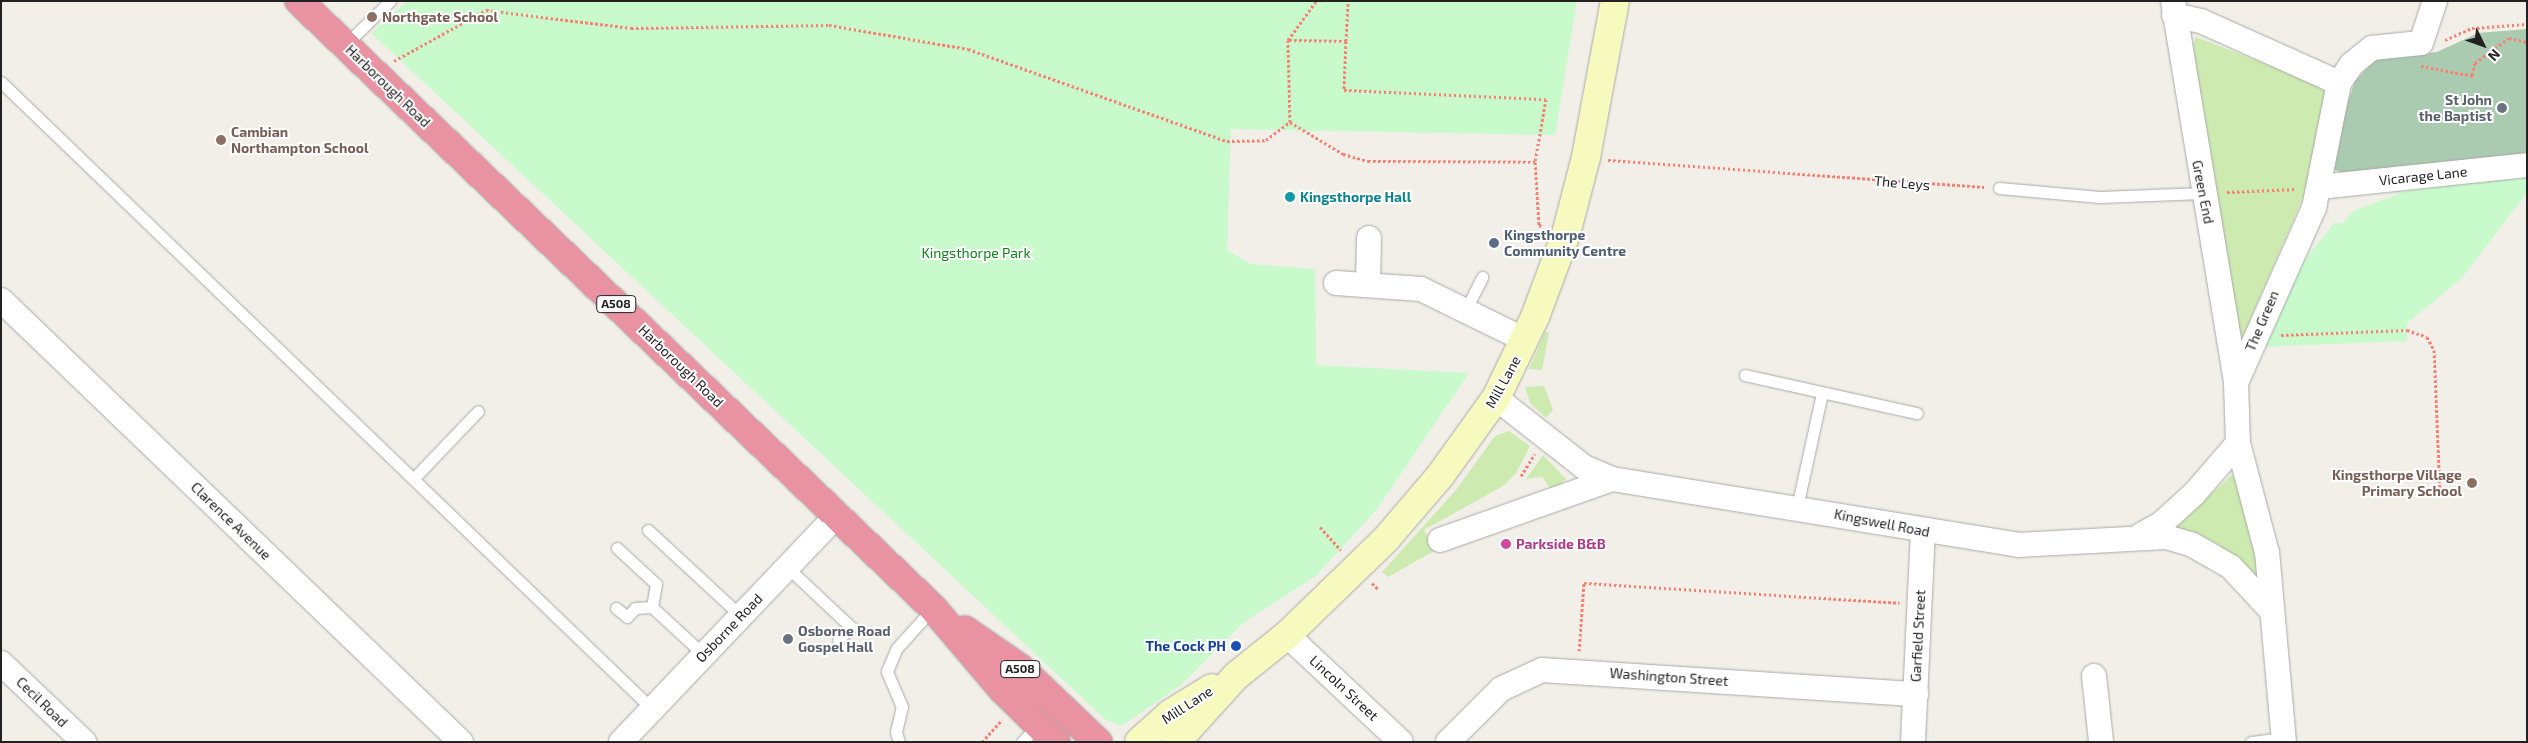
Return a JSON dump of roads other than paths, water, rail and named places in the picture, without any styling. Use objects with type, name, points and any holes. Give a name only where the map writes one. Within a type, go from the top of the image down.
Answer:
[{"type":"highway","name":"Harborough Road","points":[[299,1],[933,608],[1039,736]]},
{"type":"highway","name":"Harborough Road","points":[[933,608],[1020,668],[1098,742]]},
{"type":"street","name":"Mill Lane","points":[[1141,740],[1196,696],[1236,676],[1291,638],[1405,518],[1496,398],[1526,340],[1559,256],[1578,190],[1615,1]]},
{"type":"street","points":[[2174,8],[2339,83],[2352,64],[2372,48],[2421,42],[2435,1]]},
{"type":"street","name":"Green End","points":[[2174,8],[2203,193],[2236,383]]},
{"type":"street","name":"The Green","points":[[2284,740],[2259,515],[2238,443],[2236,383],[2259,328],[2308,225],[2319,187],[2339,83]]},
{"type":"street","name":"Vicarage Lane","points":[[2319,187],[2527,165]]},
{"type":"street","points":[[1368,284],[1369,238]]},
{"type":"street","points":[[1336,283],[1422,289],[1526,340]]},
{"type":"street","name":"Clarence Avenue","points":[[1,300],[461,742]]},
{"type":"street","name":"Kingswell Road","points":[[1496,398],[1584,467],[1612,479],[1797,507],[1924,531],[2018,545],[2141,535],[2166,537],[2213,556],[2231,567],[2271,610]]},
{"type":"street","points":[[2141,535],[2161,524],[2194,494],[2238,443]]},
{"type":"street","points":[[1440,540],[1612,479]]},
{"type":"street","name":"Osborne Road","points":[[621,742],[837,515]]},
{"type":"street","name":"Garfield Street","points":[[1913,742],[1924,531]]},
{"type":"street","points":[[1186,742],[1291,638]]},
{"type":"street","name":"Lincoln Street","points":[[1291,638],[1401,742]]},
{"type":"street","name":"Cecil Road","points":[[1,663],[84,742]]},
{"type":"street","name":"Washington Street","points":[[1448,742],[1518,677],[1542,670],[1577,670],[1916,694]]},
{"type":"street","name":"Mill Lane","points":[[1176,742],[1236,676]]},
{"type":"street","points":[[2094,676],[2101,742]]},
{"type":"lane","points":[[345,45],[390,1]]},
{"type":"lane","points":[[1,82],[415,477],[652,709]]},
{"type":"lane","points":[[1999,188],[2100,197],[2203,193]]},
{"type":"lane","points":[[1466,309],[1482,277]]},
{"type":"lane","points":[[1745,375],[1917,414]]},
{"type":"lane","points":[[1797,507],[1822,393]]},
{"type":"lane","points":[[415,477],[478,411]]},
{"type":"lane","points":[[648,530],[741,616]]},
{"type":"lane","points":[[617,548],[656,584],[652,606]]},
{"type":"lane","points":[[787,568],[851,627],[838,640]]},
{"type":"lane","points":[[616,608],[627,617],[635,608],[652,606]]},
{"type":"lane","points":[[652,606],[704,655]]},
{"type":"lane","points":[[900,742],[896,732],[902,707],[886,671],[897,648],[933,608]]},
{"type":"lane","points":[[2251,742],[2284,740]]},
{"type":"place","name":"Northgate School","points":[[372,17]]},
{"type":"place","name":"St John the Baptist","points":[[2502,108]]},
{"type":"place","name":"Cambian Northampton School","points":[[221,140]]},
{"type":"place","name":"Kingsthorpe Hall","points":[[1290,197]]},
{"type":"place","name":"Kingsthorpe Community Centre","points":[[1494,243]]},
{"type":"place","name":"Kingsthorpe Village Primary School","points":[[2472,483]]},
{"type":"place","name":"Parkside B&B","points":[[1506,544]]},
{"type":"place","name":"Osborne Road Gospel Hall","points":[[788,639]]},
{"type":"place","name":"The Cock PH","points":[[1236,646]]},
{"type":"park label","name":"Kingsthorpe Park","points":[[976,253]]}]
